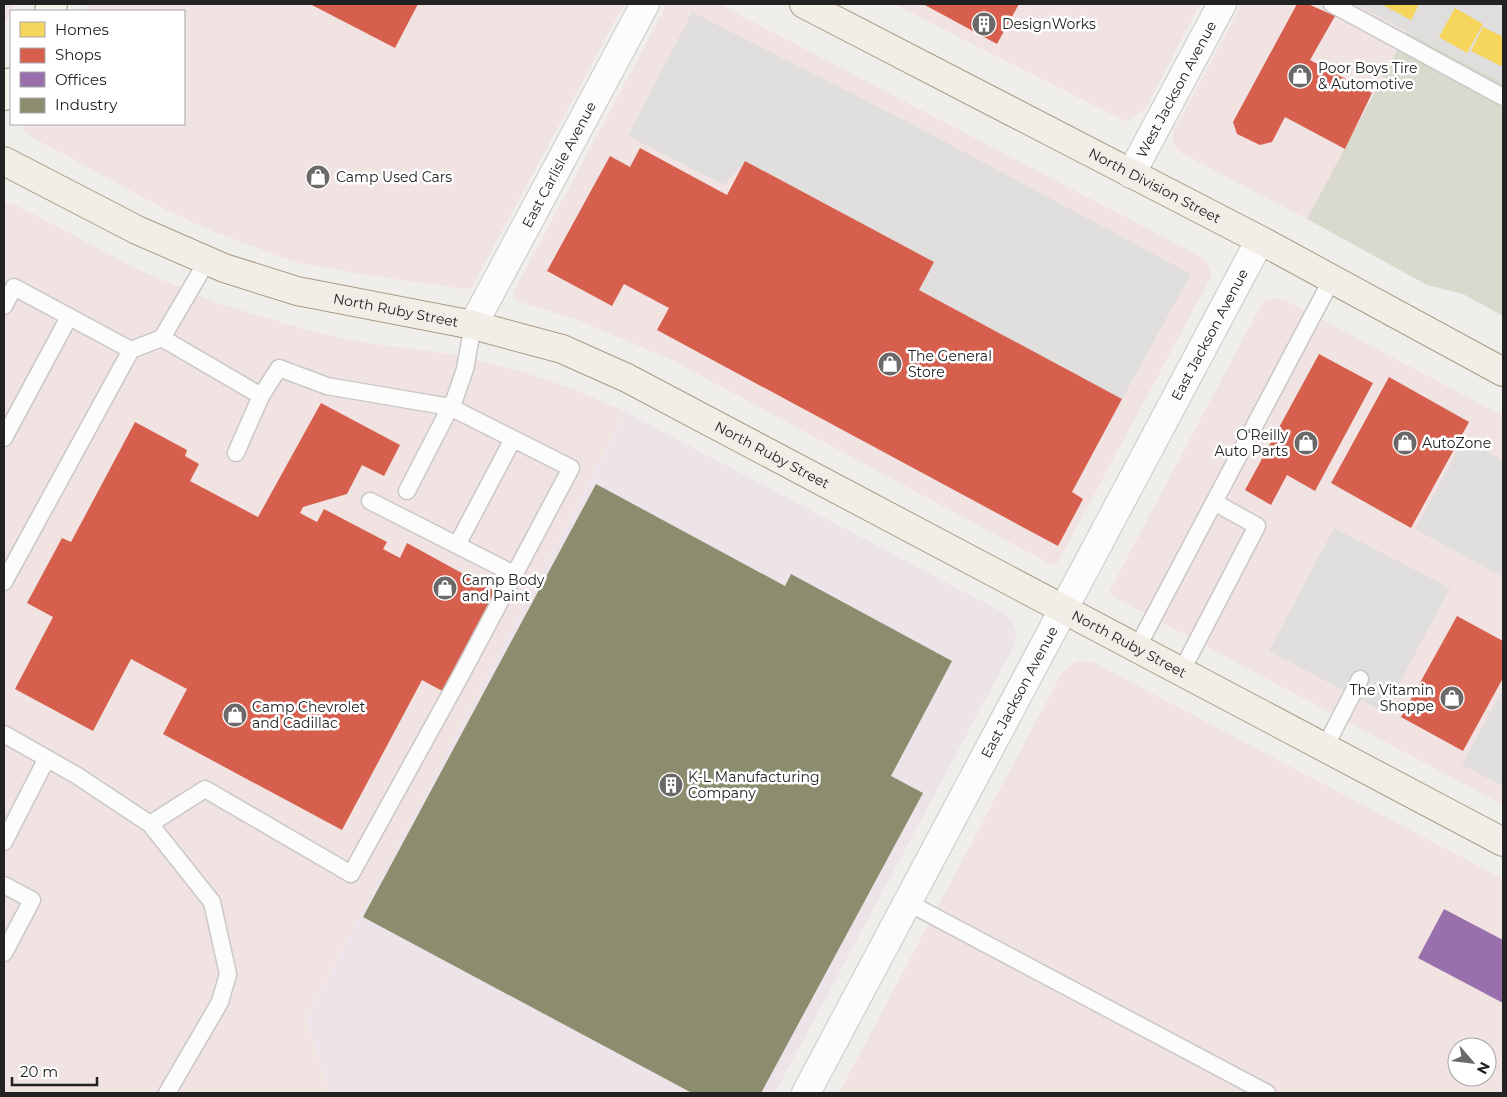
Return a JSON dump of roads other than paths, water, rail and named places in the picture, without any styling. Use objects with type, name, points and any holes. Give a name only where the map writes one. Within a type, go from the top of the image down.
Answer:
[{"type":"main road","name":"North Division Street","points":[[804,4],[1260,240],[1503,372]]},
{"type":"main road","name":"North Ruby Street","points":[[4,161],[137,230],[224,268],[297,291],[473,325],[562,349],[627,378],[1503,842]]},
{"type":"street","name":"East Carlisle Avenue","points":[[473,325],[645,4]]},
{"type":"street","name":"West Jackson Avenue","points":[[1131,174],[1222,4]]},
{"type":"street","points":[[4,96],[10,84]]},
{"type":"street","name":"East Jackson Avenue","points":[[814,1091],[908,902],[1260,240]]},
{"type":"lane","points":[[1332,4],[1503,97]]},
{"type":"lane","points":[[4,582],[131,350],[162,338],[208,261]]},
{"type":"lane","points":[[1137,648],[1332,279]]},
{"type":"lane","points":[[4,306],[14,287],[131,350]]},
{"type":"lane","points":[[4,438],[69,317]]},
{"type":"lane","points":[[407,491],[455,398],[465,369],[473,325]]},
{"type":"lane","points":[[162,338],[261,396]]},
{"type":"lane","points":[[150,824],[205,789],[351,874],[461,675],[571,468],[450,407],[328,386],[279,368],[261,396],[236,453]]},
{"type":"lane","points":[[457,545],[513,439]]},
{"type":"lane","points":[[370,501],[514,574]]},
{"type":"lane","points":[[1181,672],[1257,526],[1214,502]]},
{"type":"lane","points":[[1325,748],[1360,679]]},
{"type":"lane","points":[[4,734],[76,774],[150,824],[212,902],[228,974],[220,1002],[167,1093]]},
{"type":"lane","points":[[4,842],[47,758]]},
{"type":"lane","points":[[4,885],[32,900],[4,953]]},
{"type":"lane","points":[[908,902],[1267,1093]]},
{"type":"place","name":"DesignWorks","points":[[984,24]]},
{"type":"place","name":"Poor Boys Tire & Automotive","points":[[1300,76]]},
{"type":"place","name":"Camp Used Cars","points":[[318,177]]},
{"type":"place","name":"The General Store","points":[[890,364]]},
{"type":"place","name":"O'Reilly Auto Parts","points":[[1306,443]]},
{"type":"place","name":"AutoZone","points":[[1405,443]]},
{"type":"place","name":"Camp Body and Paint","points":[[445,588]]},
{"type":"place","name":"The Vitamin Shoppe","points":[[1452,698]]},
{"type":"place","name":"Camp Chevrolet and Cadillac","points":[[235,715]]},
{"type":"place","name":"K-L Manufacturing Company","points":[[671,785]]}]
